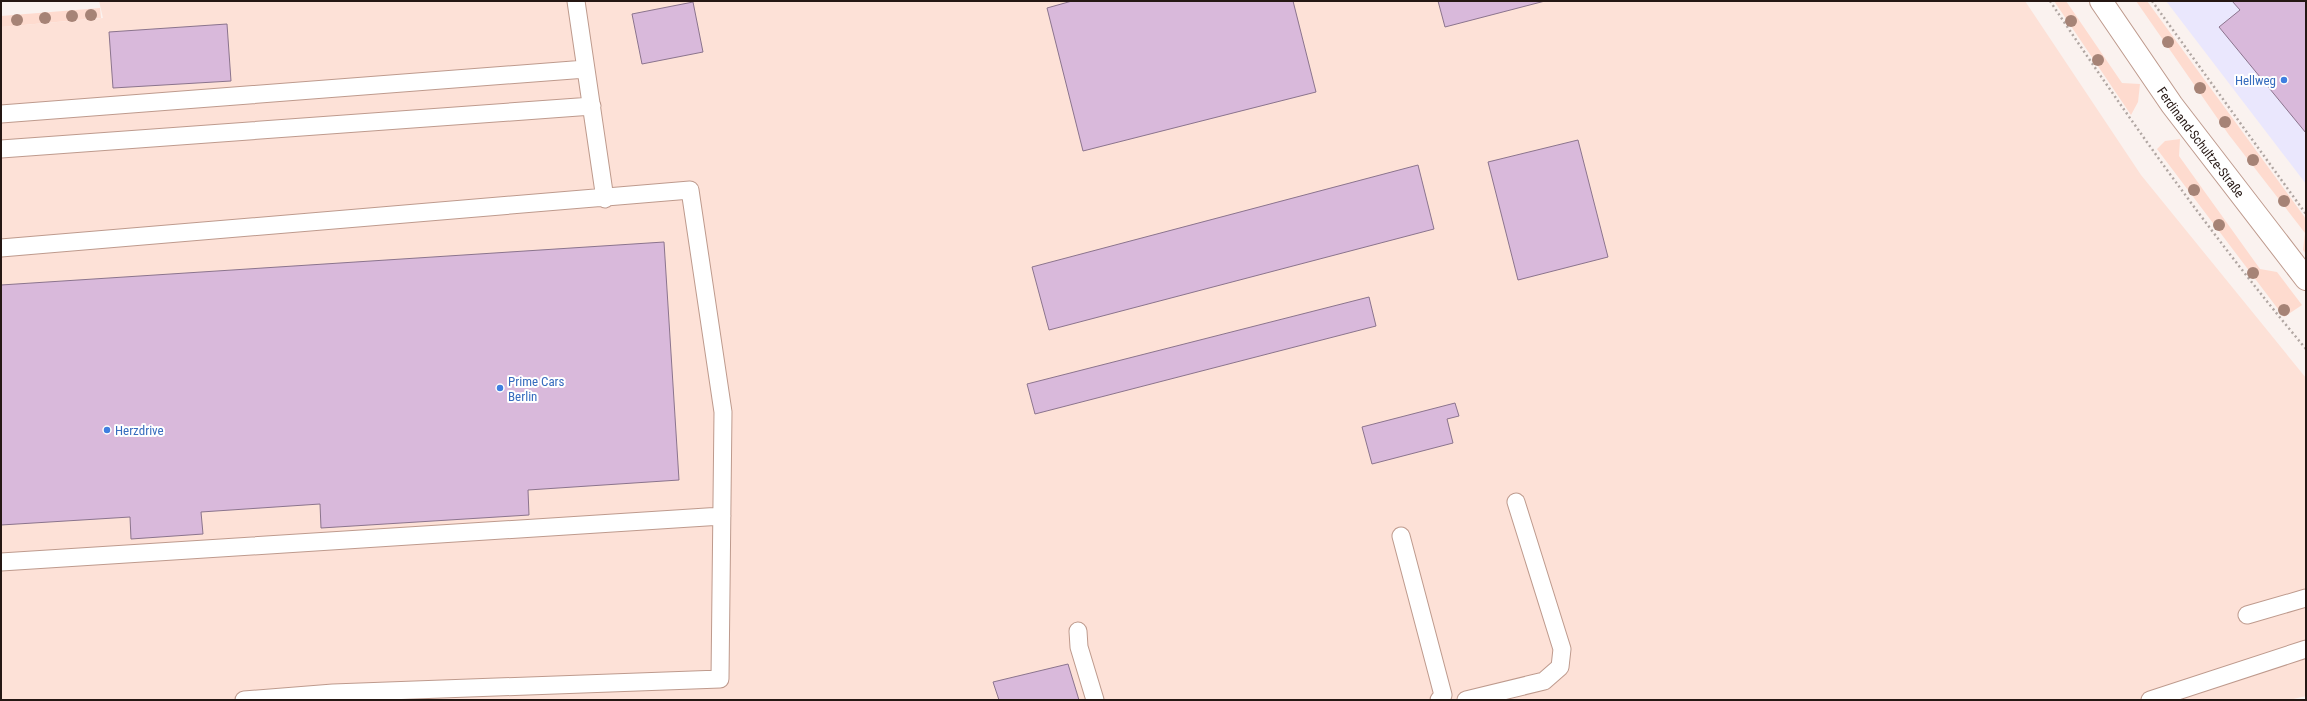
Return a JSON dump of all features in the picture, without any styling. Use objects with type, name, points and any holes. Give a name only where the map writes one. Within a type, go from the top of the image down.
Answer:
[{"type":"street","name":"Ferdinand-Schultze-Straße","points":[[2101,1],[2172,105],[2306,279]]},
{"type":"lane","points":[[576,1],[606,199]]},
{"type":"lane","points":[[1,114],[586,69]]},
{"type":"lane","points":[[1,149],[592,106]]},
{"type":"lane","points":[[1,248],[606,199],[690,190],[723,412],[720,679],[333,693],[244,700]]},
{"type":"lane","points":[[1466,700],[1544,681],[1560,667],[1562,649],[1516,502]]},
{"type":"lane","points":[[1,562],[722,516]]},
{"type":"lane","points":[[1401,536],[1443,696],[1439,700]]},
{"type":"lane","points":[[2247,615],[2306,598]]},
{"type":"lane","points":[[1078,630],[1079,647],[1095,700]]},
{"type":"lane","points":[[2150,700],[2306,649]]},
{"type":"path","points":[[2050,1],[2138,132],[2170,176],[2306,349]]},
{"type":"path","points":[[2152,1],[2306,214]]},
{"type":"shaded area","points":[[99,1],[2025,1],[2141,175],[2306,378],[2306,696],[2289,700],[1,700],[1,27],[103,18]]},
{"type":"shaded area","points":[[2054,1],[2066,1],[2122,83],[2140,84],[2138,102],[2131,115]]},
{"type":"shaded area","points":[[2136,1],[2147,1],[2306,219],[2306,254],[2303,250],[2305,233],[2229,135]]},
{"type":"shaded area","points":[[2166,1],[2306,1],[2306,184]]},
{"type":"shaded area","points":[[100,8],[101,18],[1,27],[1,16]]},
{"type":"shaded area","points":[[2180,139],[2179,156],[2260,269],[2277,272],[2302,305],[2284,317],[2157,149],[2165,141]]},
{"type":"building","points":[[1072,1],[1293,1],[1316,92],[1083,151],[1047,8]]},
{"type":"building","points":[[1438,1],[1545,1],[1445,27]]},
{"type":"building","name":"Hellweg","points":[[2232,1],[2306,1],[2306,133],[2219,27],[2240,10]]},
{"type":"building","points":[[693,2],[703,52],[642,64],[632,14]]},
{"type":"building","points":[[227,24],[231,81],[113,88],[109,32]]},
{"type":"building","points":[[1578,140],[1608,257],[1518,280],[1488,162]]},
{"type":"building","points":[[1418,165],[1434,229],[1049,330],[1032,267]]},
{"type":"building","points":[[664,242],[679,480],[528,490],[529,515],[321,528],[320,504],[201,512],[203,534],[131,539],[130,517],[1,525],[1,285]]},
{"type":"building","points":[[1369,297],[1376,326],[1035,414],[1027,384]]},
{"type":"building","points":[[1455,403],[1459,416],[1447,419],[1453,443],[1372,464],[1362,427]]},
{"type":"building","points":[[1068,664],[1079,700],[999,700],[993,682]]},
{"type":"place","name":"Hellweg","points":[[2284,80]]},
{"type":"place","name":"Prime Cars Berlin","points":[[500,388]]},
{"type":"place","name":"Herzdrive","points":[[107,430]]}]
